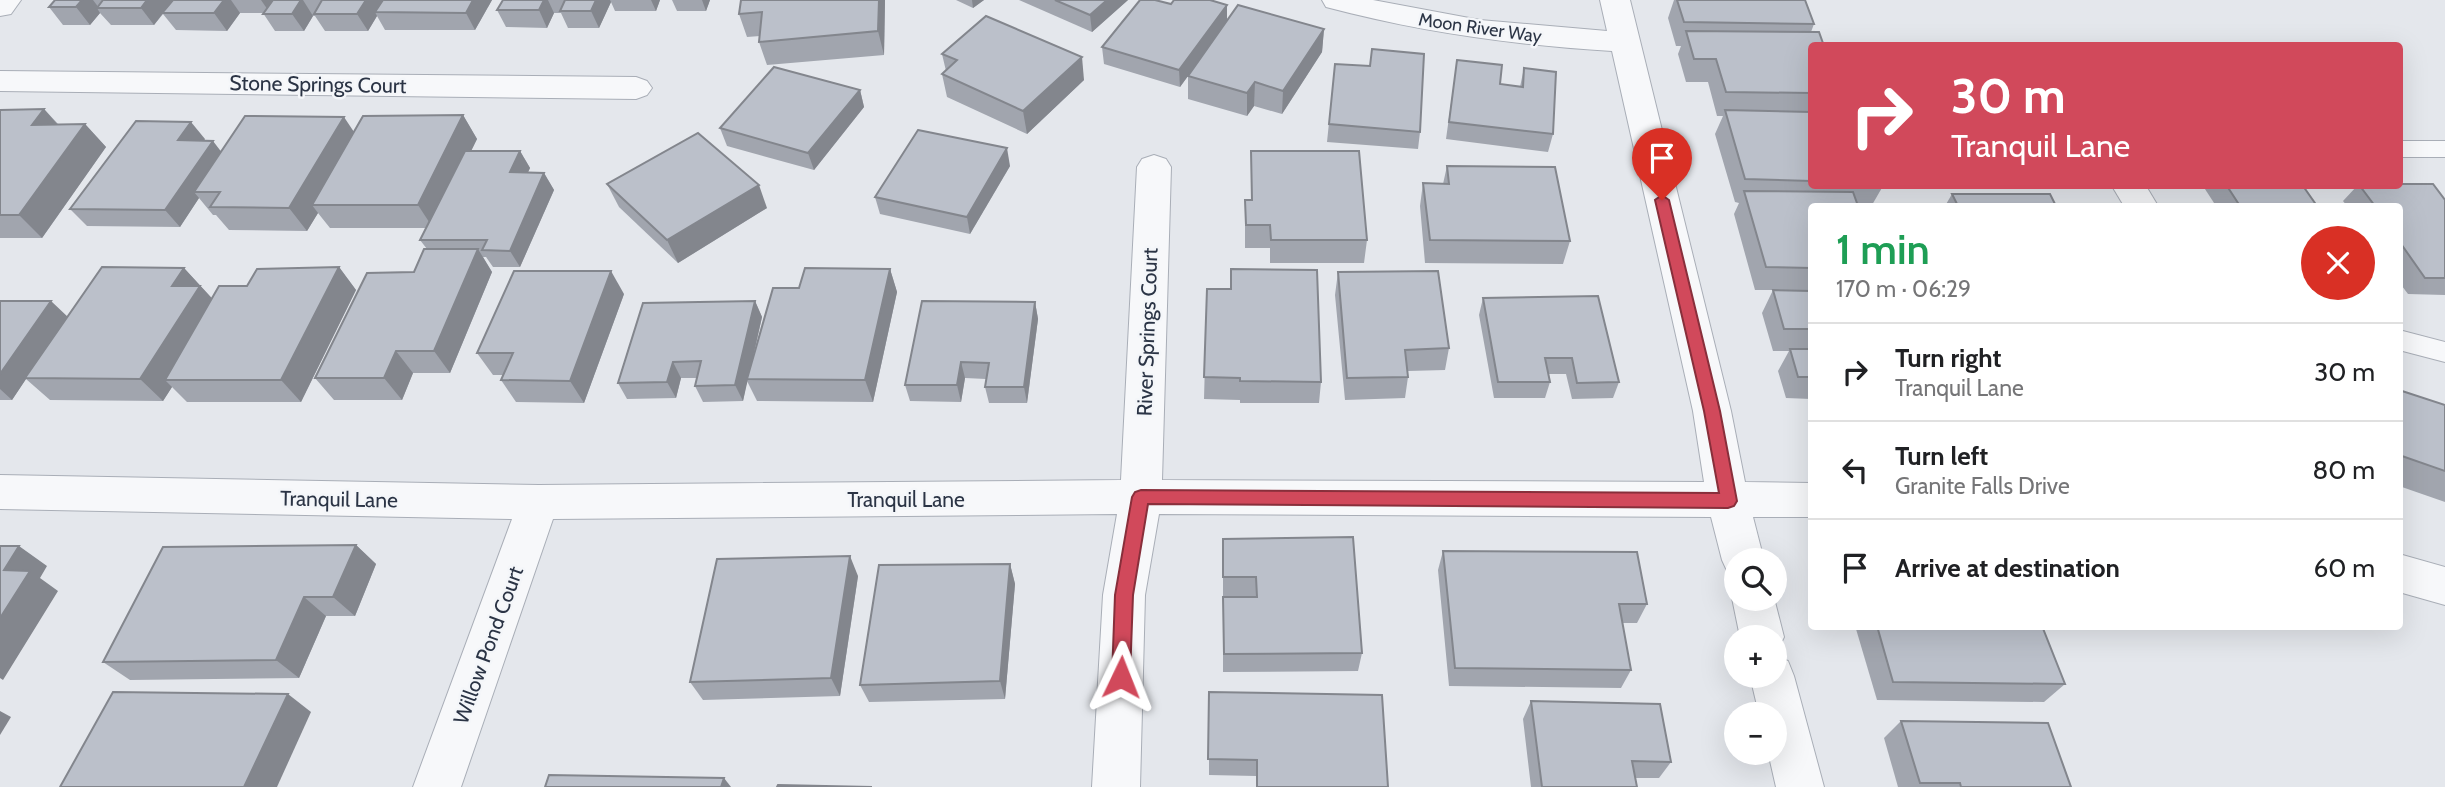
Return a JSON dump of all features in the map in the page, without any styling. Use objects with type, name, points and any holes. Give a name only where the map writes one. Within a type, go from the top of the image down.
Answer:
[{"type":"street","points":[[0,7],[6,0]]},
{"type":"street","name":"Moon River Way","points":[[1337,0],[1443,25],[1537,38],[1625,42]]},
{"type":"street","points":[[1615,0],[1712,411],[1728,501],[1740,548]]},
{"type":"street","name":"Stone Springs Court","points":[[0,81],[636,88]]},
{"type":"street","name":"River Springs Court","points":[[1116,787],[1124,595],[1141,497],[1154,167]]},
{"type":"street","name":"Tranquil Lane","points":[[0,492],[539,502],[1141,497],[1808,500]]},
{"type":"street","name":"Willow Pond Court","points":[[437,787],[539,502]]},
{"type":"street","points":[[2403,574],[2445,586]]},
{"type":"street","points":[[1775,688],[1800,787]]},
{"type":"lane","points":[[2403,149],[2445,149]]},
{"type":"lane","points":[[2403,341],[2445,352]]},
{"type":"building","points":[[55,0],[82,0],[76,7],[49,7]]},
{"type":"building","points":[[103,0],[147,0],[141,8],[97,8]]},
{"type":"building","points":[[173,0],[224,0],[214,13],[162,13]]},
{"type":"building","points":[[273,0],[301,0],[292,14],[263,14]]},
{"type":"building","points":[[322,0],[366,0],[357,14],[314,14]]},
{"type":"building","points":[[383,0],[473,0],[466,13],[375,12]]},
{"type":"building","points":[[503,0],[544,0],[539,10],[497,10]]},
{"type":"building","points":[[565,0],[596,0],[591,11],[560,11]]},
{"type":"building","points":[[741,0],[879,0],[878,31],[759,42],[762,12],[739,14]]},
{"type":"building","points":[[1055,0],[1107,0],[1090,15]]},
{"type":"building","points":[[1140,0],[1171,4],[1174,0],[1210,0],[1227,5],[1179,70],[1102,47]]},
{"type":"building","points":[[1677,0],[1805,0],[1814,24],[1684,22]]},
{"type":"building","points":[[1238,5],[1324,29],[1283,91],[1255,82],[1247,93],[1188,76]]},
{"type":"building","points":[[986,16],[1082,57],[1023,111],[942,74],[957,60],[942,54]]},
{"type":"building","points":[[1686,31],[1819,32],[1823,42],[1808,42],[1808,93],[1726,92],[1716,59],[1694,59]]},
{"type":"building","points":[[1372,49],[1424,54],[1420,132],[1329,124],[1335,64],[1370,66]]},
{"type":"building","points":[[1457,60],[1502,65],[1500,84],[1523,87],[1524,68],[1556,72],[1553,134],[1449,122]]},
{"type":"building","points":[[774,67],[860,90],[808,153],[720,128]]},
{"type":"building","points":[[44,109],[32,125],[85,124],[19,215],[0,215],[0,110]]},
{"type":"building","points":[[1725,110],[1808,112],[1808,181],[1745,179]]},
{"type":"building","points":[[463,115],[418,205],[312,205],[363,116]]},
{"type":"building","points":[[245,116],[344,117],[289,208],[210,207],[220,192],[194,192]]},
{"type":"building","points":[[136,121],[191,122],[178,140],[213,141],[165,210],[70,209]]},
{"type":"building","points":[[918,130],[1007,148],[967,217],[875,197]]},
{"type":"building","points":[[698,133],[759,185],[667,240],[607,184]]},
{"type":"building","points":[[465,151],[520,151],[510,172],[544,173],[510,251],[482,250],[487,240],[420,240]]},
{"type":"building","points":[[1251,151],[1359,151],[1367,240],[1271,240],[1270,225],[1246,225],[1245,200],[1252,200]]},
{"type":"building","points":[[1447,166],[1555,167],[1570,241],[1430,240],[1423,183],[1449,184]]},
{"type":"building","points":[[2403,184],[2433,184],[2445,200],[2445,278],[2425,278],[2403,247],[2403,203],[2373,203],[2362,189],[2403,189]]},
{"type":"building","points":[[2229,189],[2305,189],[2315,203],[2238,203]]},
{"type":"building","points":[[1744,191],[1853,192],[1857,203],[1808,203],[1808,268],[1766,267]]},
{"type":"building","points":[[1952,194],[2050,194],[2054,203],[1956,203]]},
{"type":"building","points":[[424,249],[478,249],[434,351],[396,351],[384,378],[315,378],[367,273],[414,272]]},
{"type":"building","points":[[102,267],[184,268],[172,286],[200,286],[140,379],[25,378]]},
{"type":"building","points":[[339,267],[281,380],[165,380],[219,286],[247,286],[257,269]]},
{"type":"building","points":[[805,268],[890,269],[865,380],[747,379],[773,288],[799,288]]},
{"type":"building","points":[[1231,269],[1317,270],[1321,382],[1240,381],[1240,378],[1204,377],[1207,289],[1231,289]]},
{"type":"building","points":[[514,271],[611,271],[570,381],[501,380],[513,353],[477,353]]},
{"type":"building","points":[[1438,271],[1449,348],[1405,350],[1408,377],[1347,378],[1338,272]]},
{"type":"building","points":[[1773,290],[1808,291],[1808,329],[1784,329]]},
{"type":"building","points":[[1598,296],[1619,382],[1577,383],[1572,358],[1545,358],[1550,382],[1498,382],[1483,298]]},
{"type":"building","points":[[0,301],[51,301],[0,374]]},
{"type":"building","points":[[755,301],[735,385],[695,386],[701,361],[673,362],[667,382],[618,383],[643,303]]},
{"type":"building","points":[[922,301],[1035,302],[1024,387],[985,387],[989,363],[961,362],[957,385],[905,385]]},
{"type":"building","points":[[1790,349],[1808,349],[1808,377],[1798,377]]},
{"type":"building","points":[[2403,391],[2445,405],[2445,471],[2403,456]]},
{"type":"building","points":[[1353,537],[1362,653],[1224,654],[1223,597],[1257,597],[1256,577],[1223,577],[1223,539]]},
{"type":"building","points":[[356,545],[333,597],[304,597],[276,660],[103,662],[163,547]]},
{"type":"building","points":[[0,546],[19,546],[4,570],[30,571],[0,618]]},
{"type":"building","points":[[1443,551],[1637,552],[1647,604],[1619,604],[1631,670],[1455,668]]},
{"type":"building","points":[[850,556],[831,678],[690,682],[717,559]]},
{"type":"building","points":[[1010,564],[1000,681],[860,685],[879,565]]},
{"type":"building","points":[[1878,630],[2044,630],[2065,684],[1893,682]]},
{"type":"building","points":[[113,692],[288,694],[244,787],[60,787]]},
{"type":"building","points":[[1209,692],[1382,695],[1388,787],[1257,787],[1257,760],[1208,759]]},
{"type":"building","points":[[1531,701],[1660,704],[1671,762],[1632,761],[1637,787],[1542,787]]},
{"type":"building","points":[[1901,721],[2048,723],[2071,787],[1961,787],[1960,783],[1920,783]]},
{"type":"building","points":[[549,775],[724,778],[721,787],[545,787]]},
{"type":"building","points":[[778,785],[872,787],[777,787]]},
{"type":"route","points":[[1121,677],[1124,595],[1141,497],[1728,501],[1712,411],[1662,200]]}]
